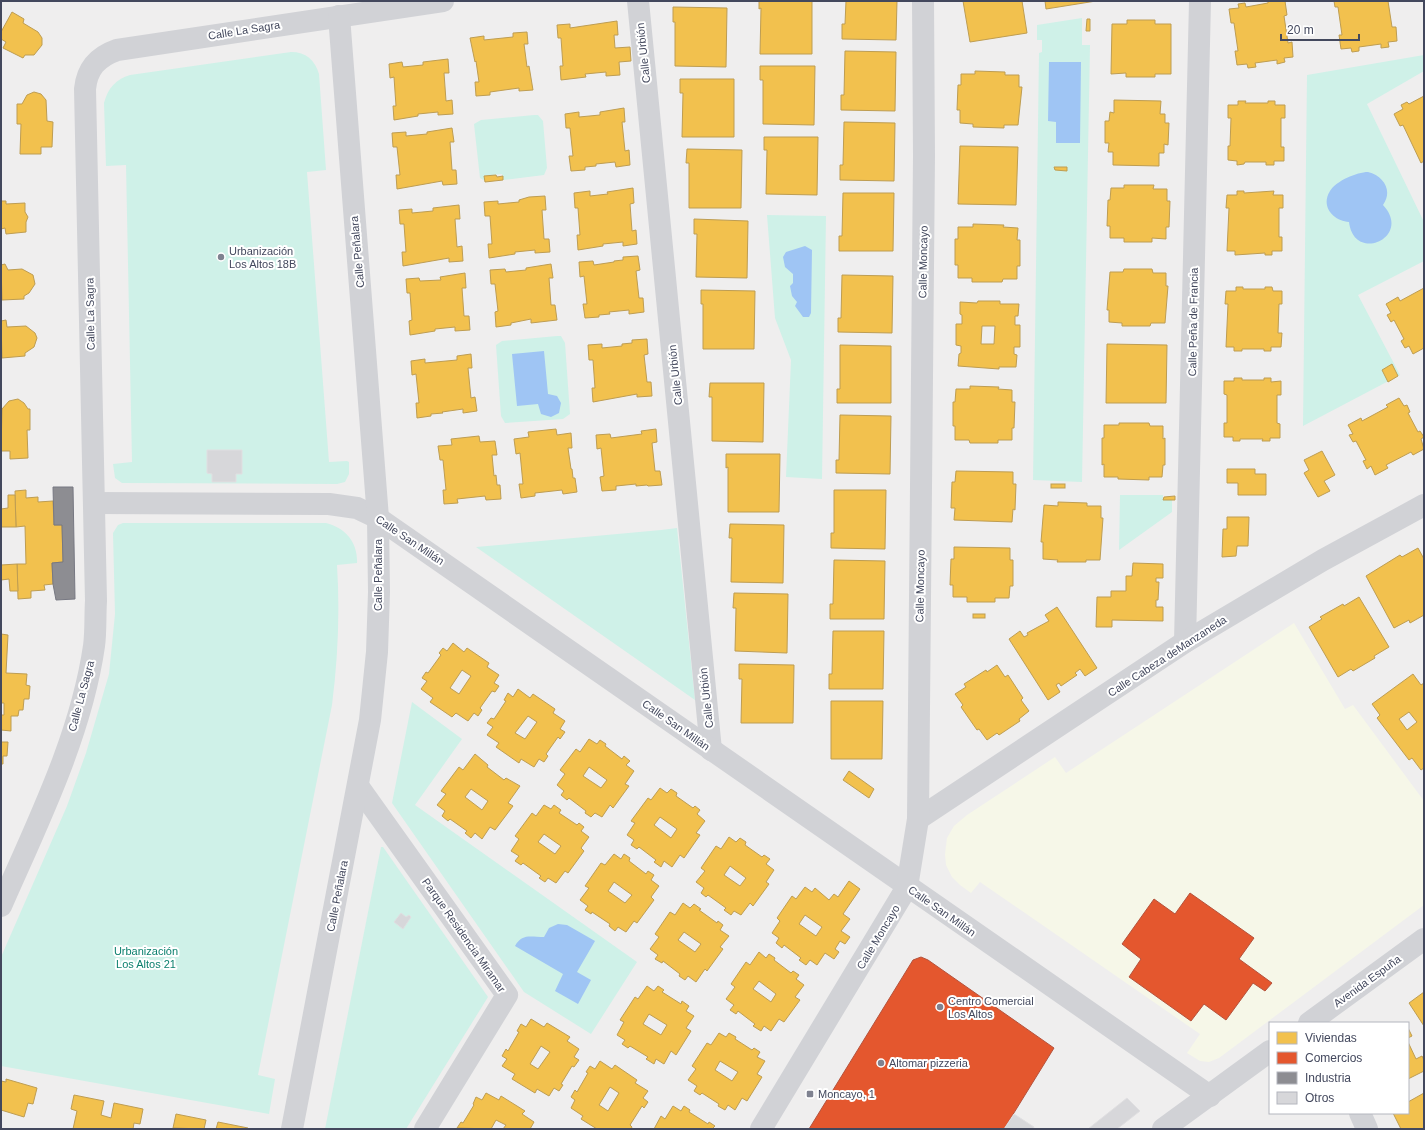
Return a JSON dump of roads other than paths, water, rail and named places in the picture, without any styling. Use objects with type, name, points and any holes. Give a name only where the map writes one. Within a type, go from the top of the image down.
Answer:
[{"type":"street","name":"Calle La Sagra","points":[[1,906],[49,795],[86,690],[94,645],[96,601],[85,89],[86,79],[90,68],[106,53],[116,50],[444,1]]},
{"type":"street","name":"Calle Urbión","points":[[638,1],[711,750]]},
{"type":"street","name":"Calle Moncayo","points":[[761,1129],[907,887],[918,819],[924,164],[923,1]]},
{"type":"street","name":"Calle Peña de Francia","points":[[1185,642],[1200,1]]},
{"type":"street","name":"Calle Peñalara","points":[[292,1129],[370,720],[377,652],[379,592],[378,518],[339,16]]},
{"type":"street","name":"Calle San Millán","points":[[94,503],[329,504],[357,508],[378,518],[907,887],[1210,1096]]},
{"type":"street","name":"Calle Cabeza deManzaneda","points":[[918,819],[1185,642],[1323,560],[1424,504]]},
{"type":"street","name":"Parque Residencia Miramar","points":[[358,786],[507,995],[425,1129]]},
{"type":"street","name":"Avenida Espuña","points":[[1314,1022],[1424,939]]},
{"type":"street","points":[[1163,1129],[1269,1052]]},
{"type":"street","points":[[1360,1114],[1367,1129]]},
{"type":"water","points":[[1049,62],[1081,62],[1080,143],[1056,143],[1056,122],[1048,121]]},
{"type":"water","points":[[1368,172],[1378,177],[1387,189],[1386,200],[1383,205],[1390,217],[1391,227],[1387,236],[1370,244],[1361,242],[1353,235],[1349,222],[1338,219],[1334,216],[1328,208],[1327,202],[1327,197],[1330,191],[1337,184],[1353,175]]},
{"type":"water","points":[[805,246],[812,250],[811,313],[809,317],[803,317],[795,306],[797,302],[792,296],[790,286],[793,283],[793,274],[785,267],[783,257],[786,252]]},
{"type":"water","points":[[544,351],[548,394],[557,396],[561,403],[559,413],[551,417],[541,414],[538,404],[517,406],[512,354]]},
{"type":"water","points":[[558,924],[567,925],[595,941],[577,972],[591,980],[578,1004],[555,991],[563,974],[515,946],[524,937],[544,937],[549,928]]},
{"type":"place","name":"Urbanización Los Altos 18B","points":[[221,257]]},
{"type":"place","name":"Centro Comercial Los Altos","points":[[940,1007]]},
{"type":"place","name":"Altomar pizzeria","points":[[881,1063]]},
{"type":"place","name":"Moncayo, 1","points":[[810,1094]]},
{"type":"park label","name":"Urbanización Los Altos 21","points":[[146,957]]}]
